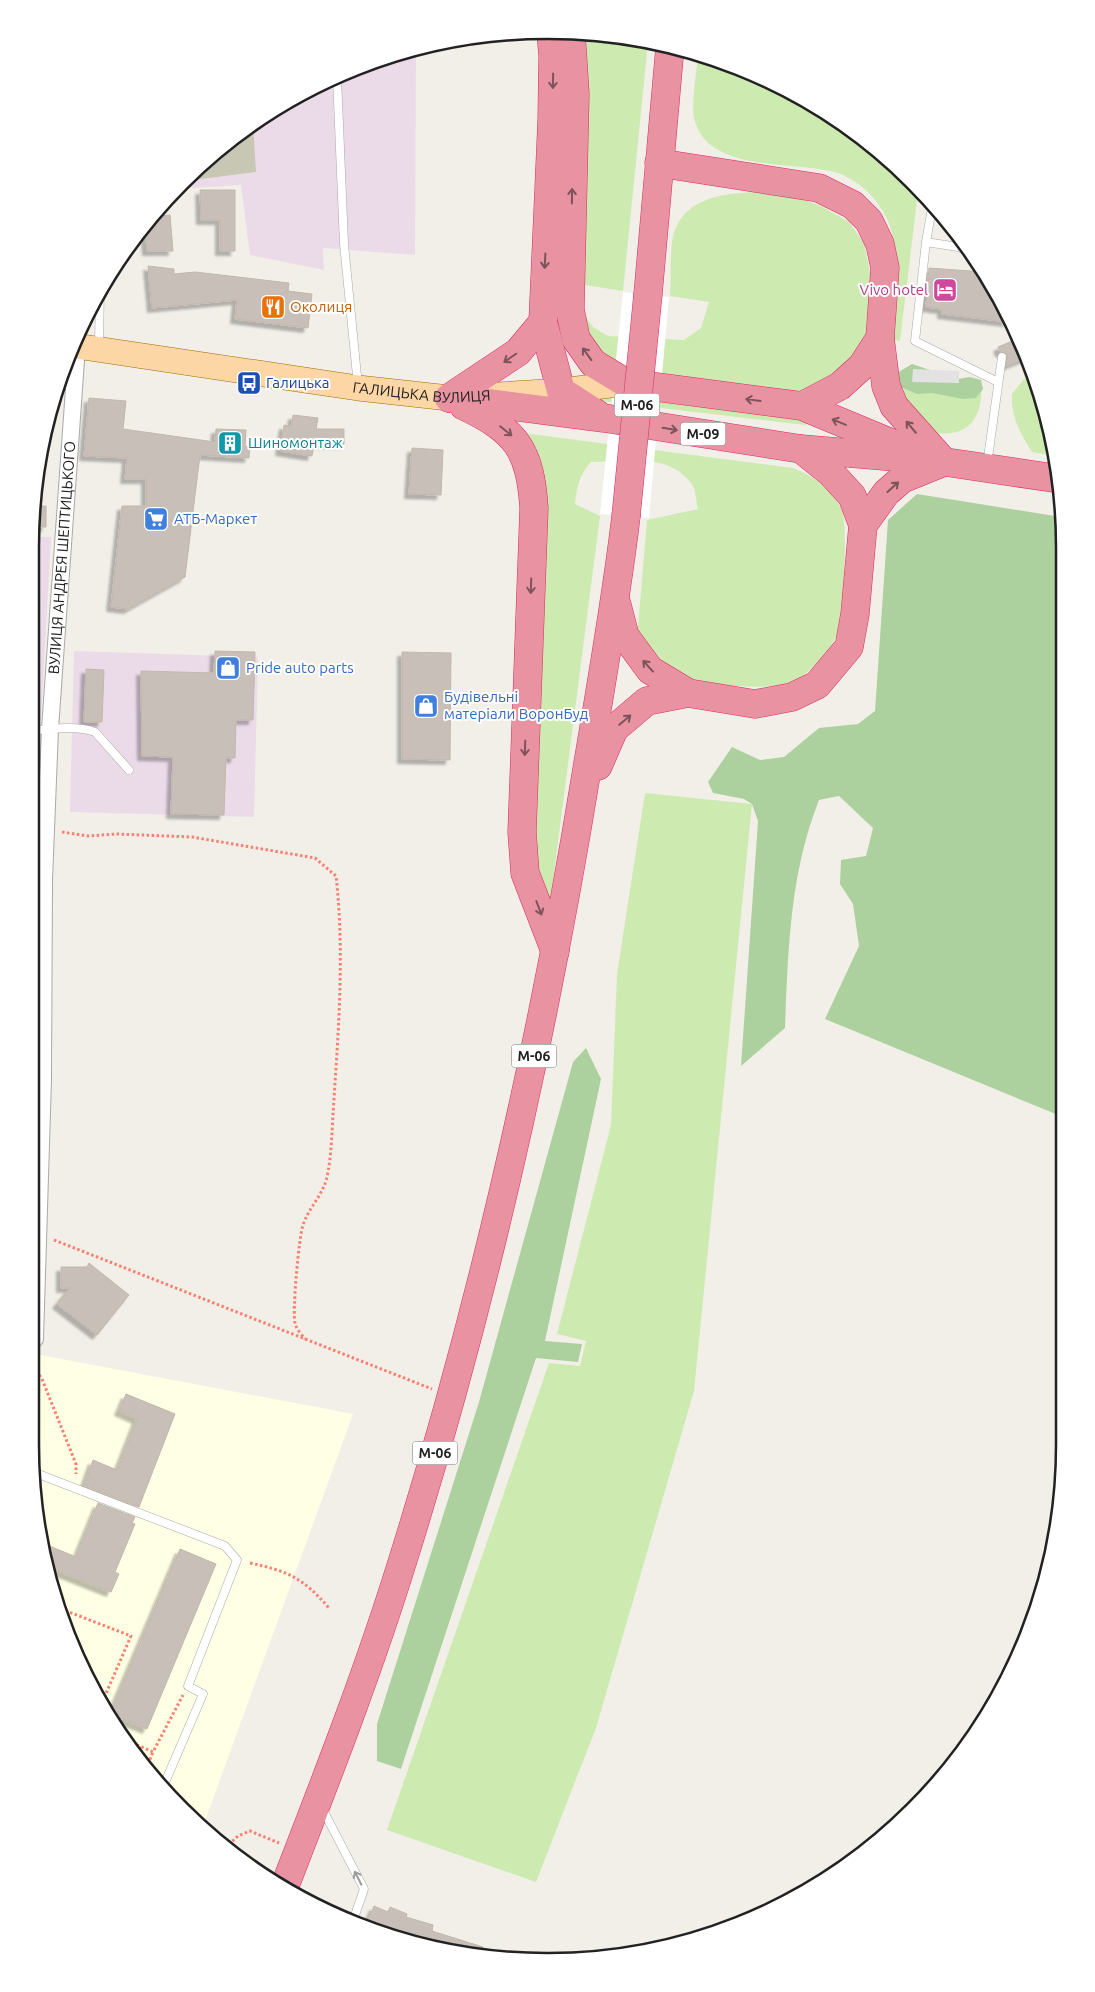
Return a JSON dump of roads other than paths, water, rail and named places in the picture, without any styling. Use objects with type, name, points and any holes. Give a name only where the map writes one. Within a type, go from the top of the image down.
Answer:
[{"type":"highway","points":[[552,39],[552,121],[542,322],[561,391]]},
{"type":"highway","points":[[571,40],[575,94],[570,310],[576,338],[593,363],[626,383]]},
{"type":"highway","name":"М-06","points":[[287,1881],[400,1569],[451,1397],[512,1160],[555,952],[615,596],[626,516],[669,54]]},
{"type":"highway","points":[[659,163],[819,188],[853,205],[869,221],[880,244],[885,268],[880,338],[886,386],[894,406],[938,461],[902,478],[886,493],[863,525]]},
{"type":"highway","points":[[449,398],[518,352],[542,322]]},
{"type":"highway","points":[[802,406],[840,386],[862,366],[880,338]]},
{"type":"highway","name":"М-09","points":[[626,383],[802,406],[938,461]]},
{"type":"highway","name":"М-09","points":[[561,391],[604,418],[802,449],[938,461],[1051,478]]},
{"type":"highway","points":[[449,398],[604,418]]},
{"type":"highway","points":[[449,398],[489,418],[514,438],[526,460],[532,480],[534,508],[522,832],[525,873],[555,952]]},
{"type":"highway","points":[[580,809],[614,729],[648,701],[688,693],[755,704],[792,697],[817,685],[849,647],[855,614],[863,525],[852,496],[831,473],[802,449]]},
{"type":"highway","points":[[615,596],[625,636],[650,670],[688,693]]},
{"type":"main road","name":"ГАЛИЦЬКА ВУЛИЦЯ","points":[[84,347],[358,388],[449,398],[561,391]]},
{"type":"main road","name":"М-09","points":[[561,391],[626,383]]},
{"type":"street","name":"ВУЛИЦЯ АНДРЕЯ ШЕПТИЦЬКОГО","points":[[39,870],[47,830],[50,728],[84,347]]},
{"type":"lane","points":[[337,84],[344,244],[358,388]]},
{"type":"lane","points":[[931,213],[915,341],[998,382]]},
{"type":"lane","points":[[926,242],[958,247]]},
{"type":"lane","points":[[84,347],[90,324]]},
{"type":"lane","points":[[987,469],[1002,357]]},
{"type":"lane","points":[[39,730],[50,728],[95,732],[129,770]]},
{"type":"lane","points":[[40,1475],[224,1546],[237,1560],[188,1686],[203,1694],[166,1781]]},
{"type":"lane","points":[[318,1798],[364,1889],[355,1916]]},
{"type":"place","name":"Vivo hotel","points":[[945,290]]},
{"type":"place","name":"Околиця","points":[[273,307]]},
{"type":"place","name":"Галицька","points":[[249,383]]},
{"type":"place","name":"Шиномонтаж","points":[[230,443]]},
{"type":"place","name":"ATБ-Маркет","points":[[156,519]]},
{"type":"place","name":"Pride auto parts","points":[[228,668]]},
{"type":"place","name":"Будівельні матеріали ВоронБуд","points":[[426,706]]}]
